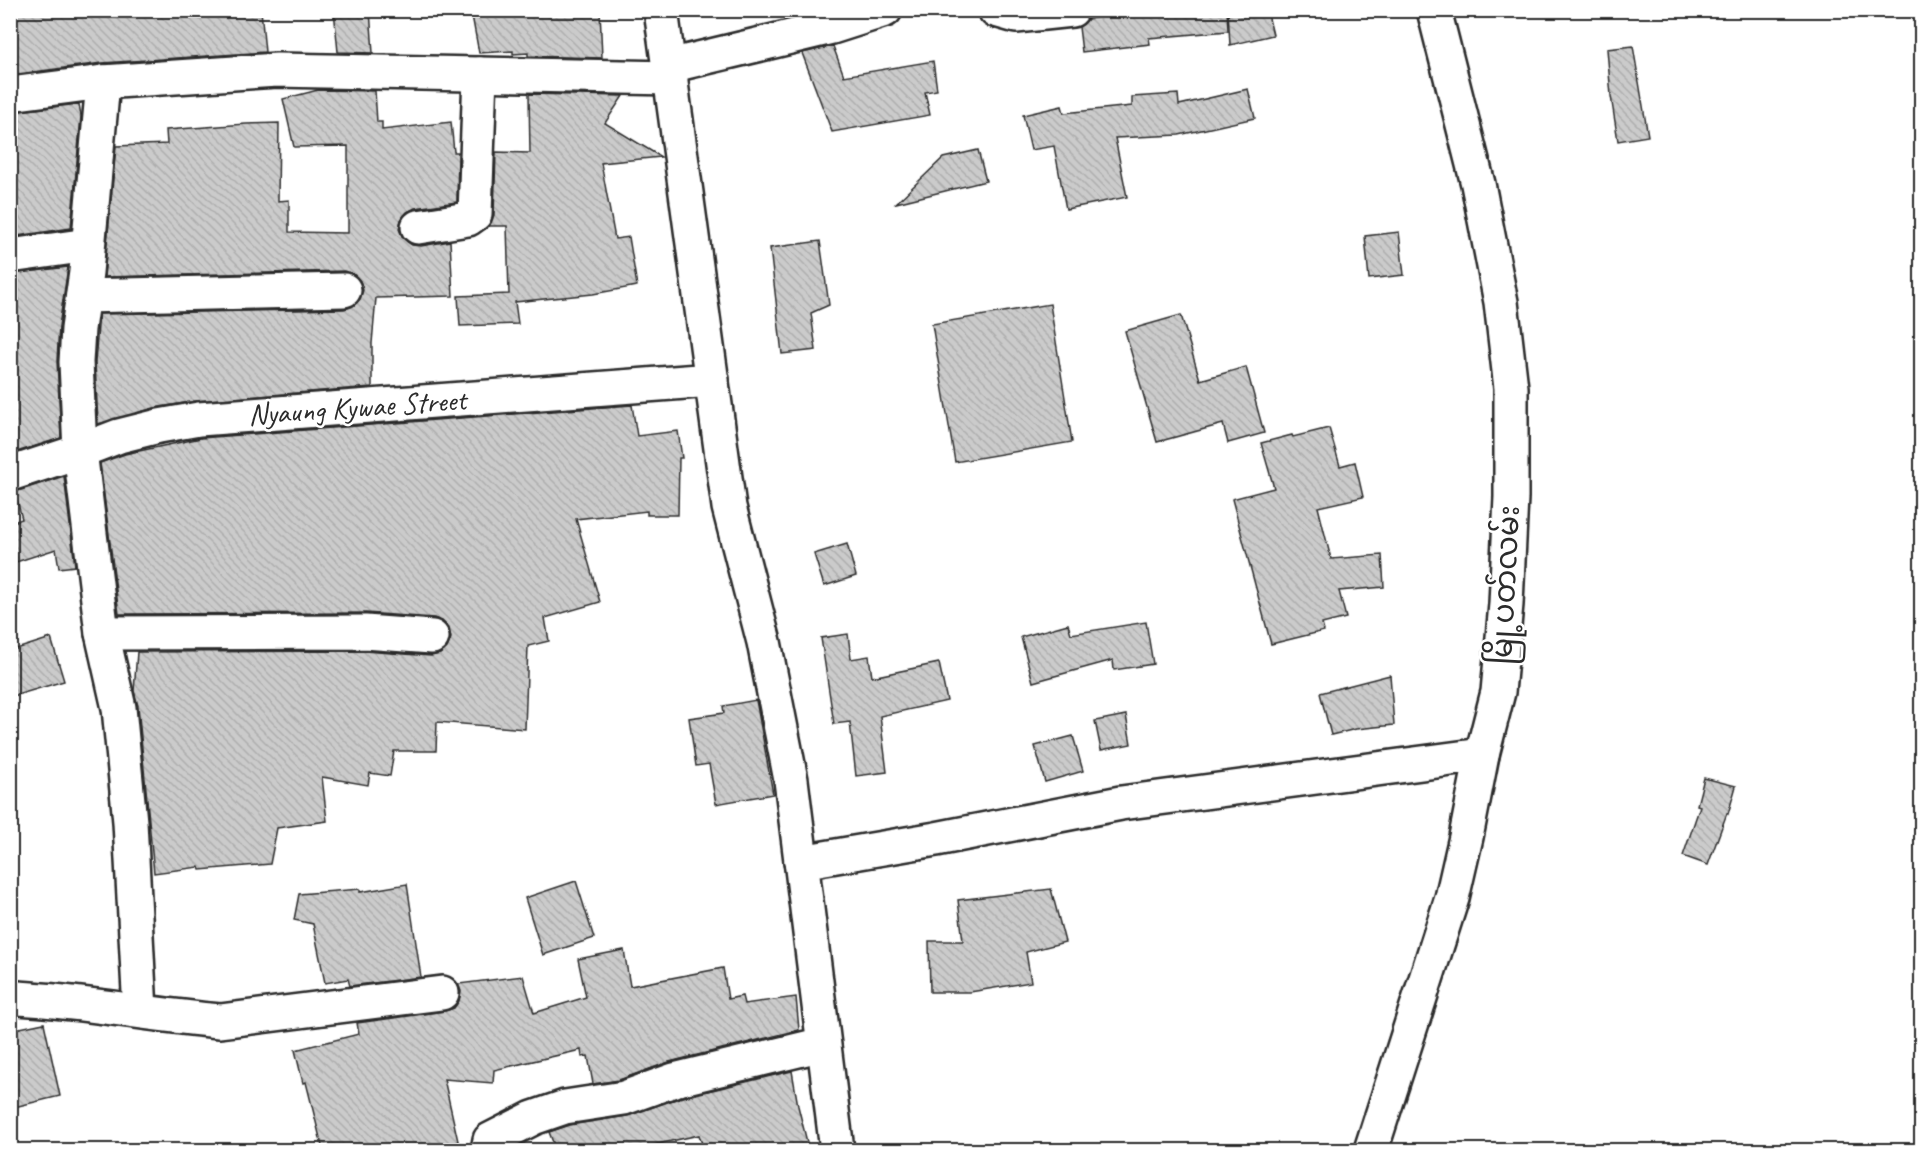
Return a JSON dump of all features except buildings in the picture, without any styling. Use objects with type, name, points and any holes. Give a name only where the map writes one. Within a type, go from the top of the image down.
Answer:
[{"type":"street","points":[[661,10],[729,507],[764,642],[790,780],[837,1150]]},
{"type":"street","points":[[10,94],[103,82],[277,70],[480,74],[670,72],[885,10]]},
{"type":"street","points":[[995,10],[1016,16],[1072,10]]},
{"type":"street","name":"မြို့ပတ်လမ်း","points":[[1371,1150],[1452,897],[1467,837],[1482,755],[1498,692],[1506,604],[1511,497],[1511,388],[1501,302],[1478,184],[1434,10]]},
{"type":"street","points":[[418,227],[468,219],[475,214],[480,74]]},
{"type":"street","points":[[103,82],[76,362],[80,451],[102,633],[120,719],[130,822],[140,1011]]},
{"type":"street","points":[[10,256],[88,244]]},
{"type":"street","points":[[83,296],[344,290]]},
{"type":"street","name":"Nyaung Kywae Street","points":[[10,474],[119,436],[199,419],[712,380]]},
{"type":"street","points":[[102,633],[365,632],[432,637]]},
{"type":"street","points":[[801,862],[936,839],[1121,803],[1482,755]]},
{"type":"street","points":[[10,999],[78,1002],[184,1018],[232,1020],[442,993]]},
{"type":"street","points":[[488,1150],[490,1140],[533,1118],[565,1107],[624,1098],[674,1080],[823,1044]]}]
